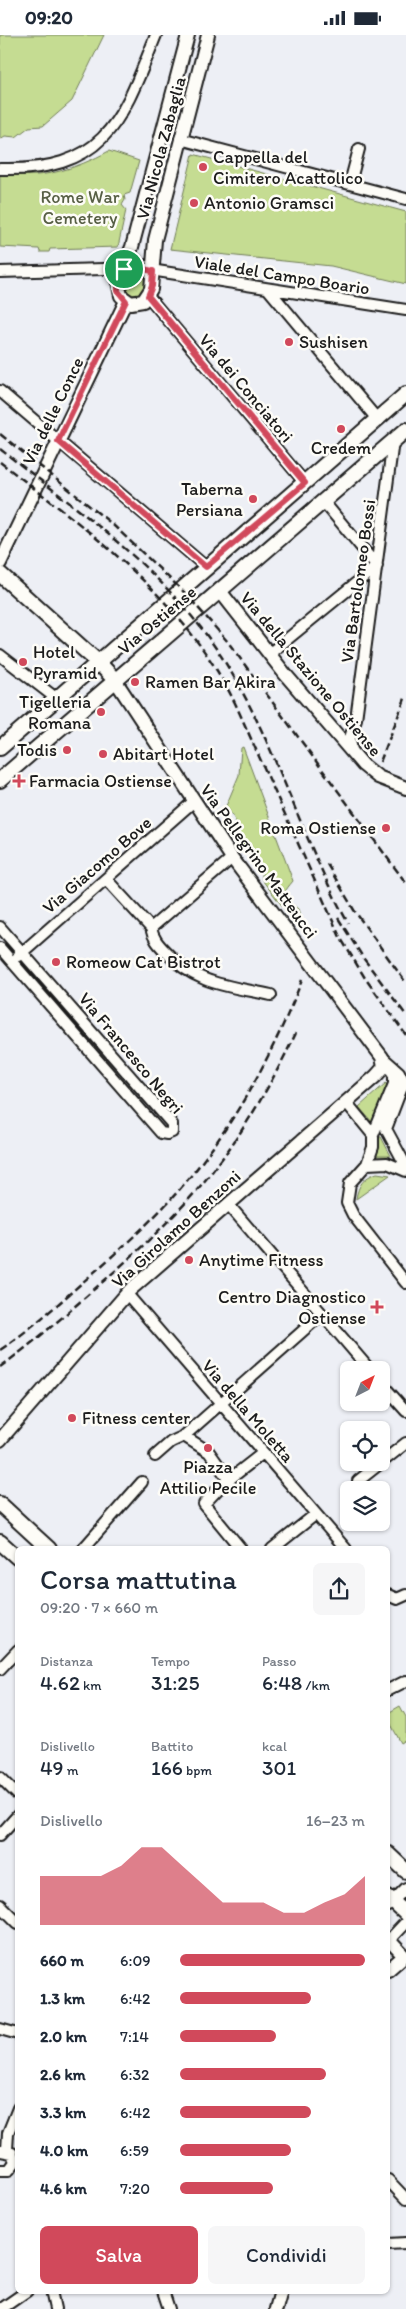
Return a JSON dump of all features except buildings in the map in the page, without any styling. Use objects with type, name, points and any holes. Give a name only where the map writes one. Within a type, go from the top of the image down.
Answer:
[{"type":"main road","name":"Via Ostiense","points":[[0,780],[206,567],[406,394]]},
{"type":"main road","name":"Via Ostiense","points":[[0,748],[58,699],[107,671],[220,591],[406,431]]},
{"type":"main road","points":[[0,574],[107,671]]},
{"type":"main road","points":[[0,1504],[46,1546]]},
{"type":"main road","points":[[0,1543],[15,1556]]},
{"type":"main road","points":[[390,1856],[406,1871]]},
{"type":"main road","points":[[390,1903],[406,1915]]},
{"type":"street","points":[[0,169],[39,166],[63,161],[82,153],[101,139],[123,114],[156,35]]},
{"type":"street","name":"Via Nicola Zabaglia","points":[[124,269],[132,247],[188,35]]},
{"type":"street","name":"Via Nicola Zabaglia","points":[[153,271],[154,245],[208,35]]},
{"type":"street","points":[[180,139],[406,199]]},
{"type":"street","points":[[350,183],[359,149]]},
{"type":"street","points":[[0,272],[124,269],[153,271],[152,286],[148,296],[136,303],[126,301],[120,295],[117,287],[124,269]]},
{"type":"street","name":"Viale del Campo Boario","points":[[153,271],[406,310]]},
{"type":"street","points":[[269,290],[377,419]]},
{"type":"street","name":"Via dei Conciatori","points":[[148,296],[305,483]]},
{"type":"street","name":"Via delle Conce","points":[[0,563],[126,301]]},
{"type":"street","points":[[0,391],[206,567]]},
{"type":"street","name":"Via Bartolomeo Bossi","points":[[352,753],[350,738],[356,719],[393,441]]},
{"type":"street","points":[[269,654],[377,566],[323,501]]},
{"type":"street","name":"Via della Stazione Ostiense","points":[[220,591],[269,654],[352,753],[374,775],[406,788]]},
{"type":"street","points":[[0,655],[58,699]]},
{"type":"street","name":"Via Pellegrino Matteucci","points":[[107,671],[232,858],[382,1057]]},
{"type":"street","name":"Via Giacomo Bove","points":[[23,952],[193,801]]},
{"type":"street","points":[[151,928],[232,858]]},
{"type":"street","points":[[106,879],[151,928],[153,937],[163,949],[190,974],[208,981],[271,995]]},
{"type":"street","name":"Via Francesco Negri","points":[[0,927],[172,1124],[172,1132],[167,1134],[161,1133],[0,948]]},
{"type":"street","points":[[12,961],[23,952]]},
{"type":"street","points":[[382,1057],[392,1072],[395,1082],[374,1135],[373,1147],[367,1164],[350,1183],[347,1195],[348,1207],[406,1283]]},
{"type":"street","points":[[382,1057],[399,1071],[404,1082],[386,1129],[406,1166]]},
{"type":"street","name":"Via Girolamo Benzoni","points":[[0,1440],[127,1294],[382,1070],[382,1057]]},
{"type":"street","points":[[346,1102],[374,1135]]},
{"type":"street","points":[[367,1164],[387,1163],[406,1171]]},
{"type":"street","points":[[228,1204],[362,1361]]},
{"type":"street","name":"Via della Moletta","points":[[127,1294],[343,1546]]},
{"type":"street","points":[[155,1456],[171,1441],[184,1436],[322,1314]]},
{"type":"street","points":[[390,1393],[406,1411]]},
{"type":"street","points":[[184,1436],[209,1452],[229,1480]]},
{"type":"street","points":[[358,1481],[406,1443]]},
{"type":"street","points":[[239,1546],[204,1504],[229,1480],[263,1453]]},
{"type":"street","points":[[86,1546],[142,1482]]},
{"type":"street","points":[[276,1546],[316,1514]]},
{"type":"street","points":[[390,1597],[397,1599],[406,1595]]},
{"type":"street","points":[[0,1669],[15,1652]]},
{"type":"street","points":[[390,1689],[406,1681]]},
{"type":"street","points":[[0,1777],[15,1792]]},
{"type":"street","points":[[0,1835],[15,1818]]},
{"type":"street","points":[[390,1901],[406,1888]]},
{"type":"street","points":[[0,1905],[15,1920]]},
{"type":"street","points":[[390,1937],[406,1922]]},
{"type":"street","points":[[390,1941],[405,1957],[390,1968]]},
{"type":"street","points":[[0,2029],[15,2033]]},
{"type":"street","points":[[15,2116],[2,2150],[13,2155],[15,2161]]},
{"type":"street","points":[[1,2171],[10,2169],[15,2165]]},
{"type":"street","points":[[390,2182],[406,2199]]},
{"type":"street","points":[[390,2244],[406,2243]]},
{"type":"street","points":[[1,2309],[23,2294]]},
{"type":"street","points":[[52,2294],[55,2309]]},
{"type":"street","points":[[164,2294],[169,2309]]},
{"type":"street","points":[[276,2309],[279,2294]]},
{"type":"green space","points":[[0,35],[104,35],[72,101],[43,126],[29,127],[16,137],[5,136],[0,139]]},
{"type":"green space","name":"Rome War Cemetery","points":[[109,151],[139,161],[130,193],[124,195],[125,200],[122,205],[126,210],[118,247],[50,249],[49,252],[40,252],[39,249],[0,247],[0,172],[28,175],[56,172],[83,163]]},
{"type":"green space","points":[[193,154],[406,212],[406,284],[331,266],[170,249]]},
{"type":"green space","points":[[136,273],[144,276],[147,284],[144,292],[136,295],[128,292],[125,284],[128,276]]},
{"type":"green space","points":[[243,747],[293,881],[285,892],[284,898],[298,909],[300,916],[298,926],[262,880],[262,872],[237,839],[235,820],[226,806],[239,775],[241,748]]},
{"type":"green space","points":[[386,1083],[388,1090],[372,1122],[359,1107]]},
{"type":"green space","points":[[378,1136],[381,1137],[391,1156],[376,1156]]},
{"type":"green space","points":[[377,1173],[390,1175],[356,1199],[362,1182]]},
{"type":"green space","points":[[400,1706],[406,1717],[406,1740],[401,1743],[390,1723],[390,1712]]},
{"type":"railway","points":[[0,434],[112,524],[186,594],[228,642],[406,883]]},
{"type":"railway","points":[[0,449],[94,522],[124,548],[181,604],[206,634],[228,667],[261,729],[317,859],[348,923]]},
{"type":"railway","points":[[0,462],[67,514],[132,569],[162,599],[214,665],[235,703],[340,937],[365,978],[406,1035]]},
{"type":"railway","points":[[380,762],[406,696]]},
{"type":"railway","points":[[327,864],[354,910],[406,983]]},
{"type":"railway","points":[[338,918],[364,959],[406,1015]]},
{"type":"railway","points":[[0,1350],[58,1304],[117,1252],[155,1216],[190,1177],[224,1131],[254,1083],[280,1032],[302,980]]},
{"type":"railway","points":[[0,1367],[47,1331],[119,1268],[185,1204],[212,1172],[252,1115],[296,1033]]},
{"type":"place","name":"Cappella del Cimitero Acattolico","points":[[203,167]]},
{"type":"place","name":"Antonio Gramsci","points":[[194,203]]},
{"type":"place","name":"Sushisen","points":[[289,342]]},
{"type":"place","name":"Credem","points":[[341,429]]},
{"type":"place","name":"Taberna Persiana","points":[[253,499]]},
{"type":"place","name":"Hotel Pyramid","points":[[23,662]]},
{"type":"place","name":"Ramen Bar Akira","points":[[135,682]]},
{"type":"place","name":"Tigelleria Romana","points":[[101,712]]},
{"type":"place","name":"Todis","points":[[67,750]]},
{"type":"place","name":"Abitart Hotel","points":[[103,754]]},
{"type":"place","name":"Farmacia Ostiense","points":[[19,781]]},
{"type":"place","name":"Roma Ostiense","points":[[386,828]]},
{"type":"place","name":"Romeow Cat Bistrot","points":[[56,962]]},
{"type":"place","name":"Anytime Fitness","points":[[189,1260]]},
{"type":"place","name":"Centro Diagnostico Ostiense","points":[[377,1307]]},
{"type":"place","name":"Fitness center","points":[[72,1418]]},
{"type":"place","name":"Piazza Attilio Pecile","points":[[208,1448]]},
{"type":"route","points":[[138,268],[153,271],[152,286],[148,296],[171,326],[305,483],[206,567],[58,441],[118,314],[126,301],[120,295],[117,287],[124,269],[138,268]]}]
